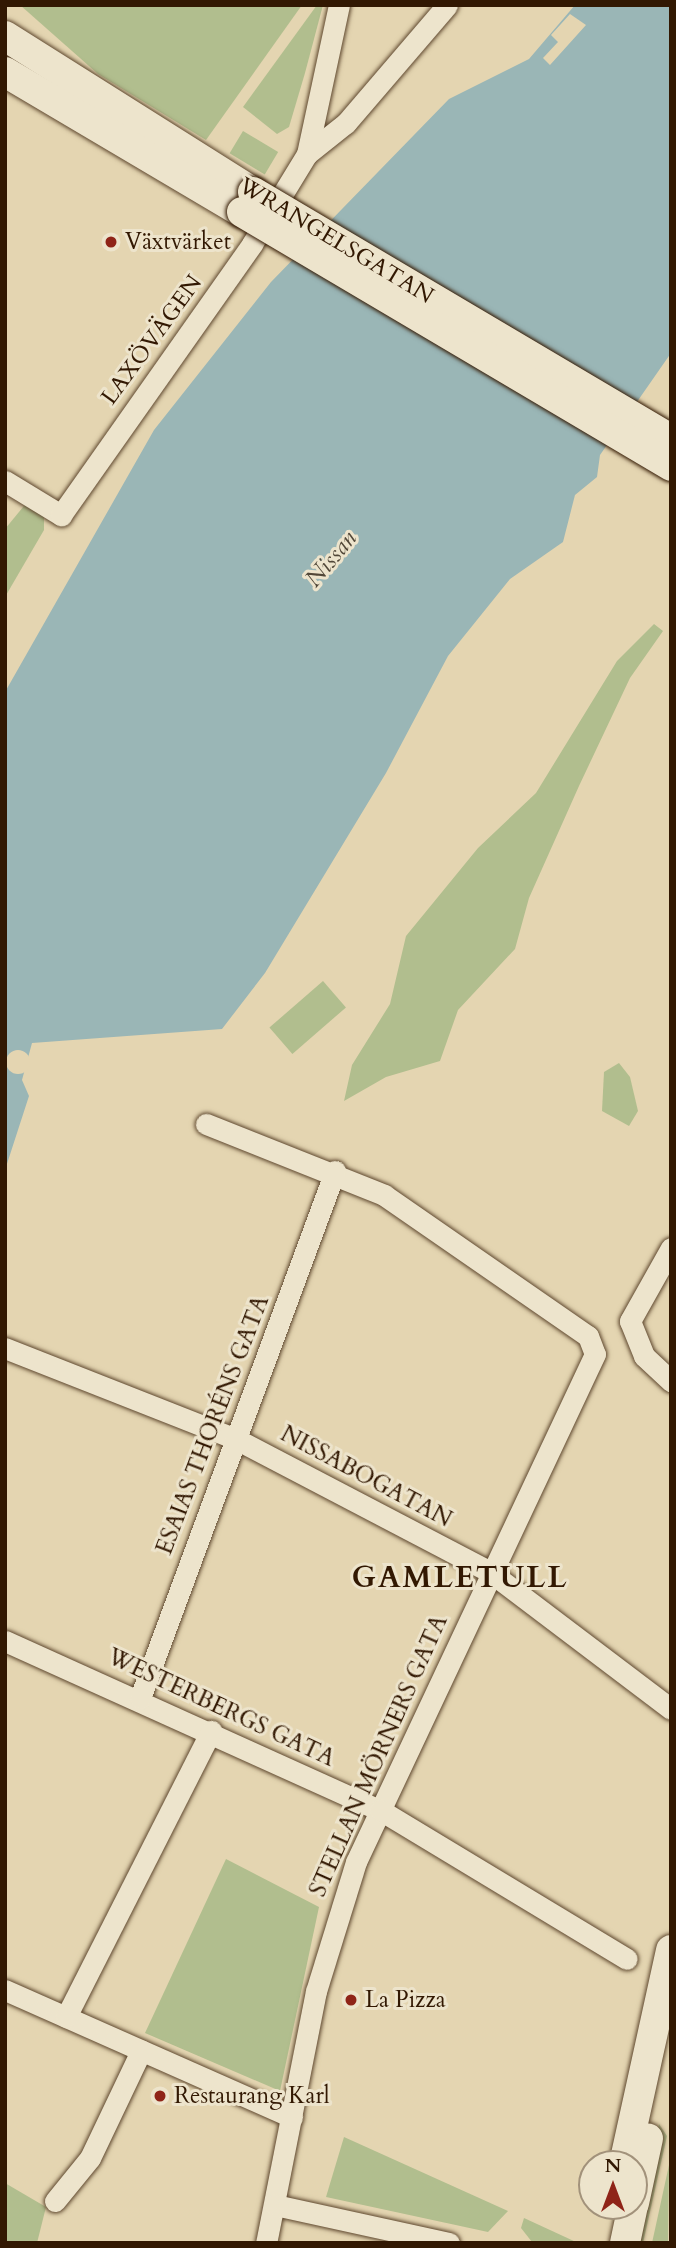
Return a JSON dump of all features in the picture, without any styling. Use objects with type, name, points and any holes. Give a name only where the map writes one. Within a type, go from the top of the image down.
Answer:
[{"type":"main road","name":"WRANGELSGATAN","points":[[5,36],[247,202],[671,466]]},
{"type":"main road","name":"WRANGELSGATAN","points":[[5,72],[247,202],[671,439]]},
{"type":"main road","points":[[627,2150],[671,1950]]},
{"type":"main road","points":[[647,2150],[671,2045]]},
{"type":"main road","points":[[607,2243],[612,2220]]},
{"type":"main road","points":[[625,2243],[630,2220]]},
{"type":"street","points":[[307,154],[339,5]]},
{"type":"street","name":"LAXÖVÄGEN","points":[[5,481],[61,515],[252,244],[307,154],[345,124],[447,5]]},
{"type":"street","points":[[205,1124],[335,1171]]},
{"type":"street","name":"STELLAN MÖRNERS GATA","points":[[266,2243],[330,1936],[380,1810],[490,1572],[592,1367],[594,1349],[588,1336],[472,1251],[335,1171]]},
{"type":"street","name":"ESAIAS THORÉNS GATA","points":[[140,1698],[335,1171]]},
{"type":"street","points":[[671,1248],[633,1308],[632,1330],[644,1356],[671,1381]]},
{"type":"street","name":"NISSABOGATAN","points":[[5,1348],[236,1439],[490,1572],[671,1709]]},
{"type":"street","name":"WESTERBERGS GATA","points":[[5,1641],[140,1698],[380,1810],[627,1959]]},
{"type":"street","points":[[65,2017],[211,1731]]},
{"type":"street","points":[[5,1990],[292,2117]]},
{"type":"street","points":[[55,2201],[90,2158],[141,2051]]},
{"type":"street","points":[[275,2205],[449,2243]]},
{"type":"green space","points":[[20,5],[302,5],[206,140],[98,74]]},
{"type":"green space","points":[[317,5],[323,5],[289,127],[277,134],[243,107]]},
{"type":"green space","points":[[243,131],[278,152],[265,174],[230,153]]},
{"type":"green space","points":[[28,501],[44,510],[44,530],[5,597],[5,529]]},
{"type":"green space","points":[[654,624],[663,631],[630,678],[579,786],[529,898],[515,949],[458,1010],[440,1061],[386,1077],[344,1101],[352,1065],[390,1004],[406,936],[478,848],[536,793],[617,661]]},
{"type":"green space","points":[[323,981],[346,1007],[292,1054],[269,1028]]},
{"type":"green space","points":[[619,1063],[630,1077],[638,1111],[629,1126],[602,1111],[604,1072]]},
{"type":"green space","points":[[226,1859],[319,1907],[280,2091],[145,2033]]},
{"type":"green space","points":[[659,2124],[667,2136],[643,2243],[635,2243],[640,2220],[648,2220],[648,2179]]},
{"type":"green space","points":[[344,2137],[508,2211],[488,2232],[326,2197]]},
{"type":"green space","points":[[669,2165],[668,2243],[652,2243]]},
{"type":"green space","points":[[5,2183],[46,2207],[37,2243],[5,2243]]},
{"type":"green space","points":[[524,2218],[576,2243],[532,2242],[521,2228]]},
{"type":"water","name":"Nissan","points":[[575,5],[671,5],[671,353],[600,455],[597,477],[575,495],[563,542],[510,579],[448,656],[386,773],[265,973],[222,1029],[32,1043],[22,1080],[29,1096],[5,1170],[5,692],[154,430],[271,282],[449,99],[529,59]]},
{"type":"pier","points":[[570,14],[586,25],[550,65],[543,58],[558,42],[551,35]]},
{"type":"pier","points":[[18,1050],[26,1054],[30,1062],[26,1070],[18,1074],[10,1070],[6,1062],[10,1054]]},
{"type":"place","name":"Växtvärket","points":[[111,242]]},
{"type":"place","name":"La Pizza","points":[[351,2000]]},
{"type":"place","name":"Restaurang Karl","points":[[160,2096]]},
{"type":"district","name":"GAMLETULL","points":[[460,1578]]}]
